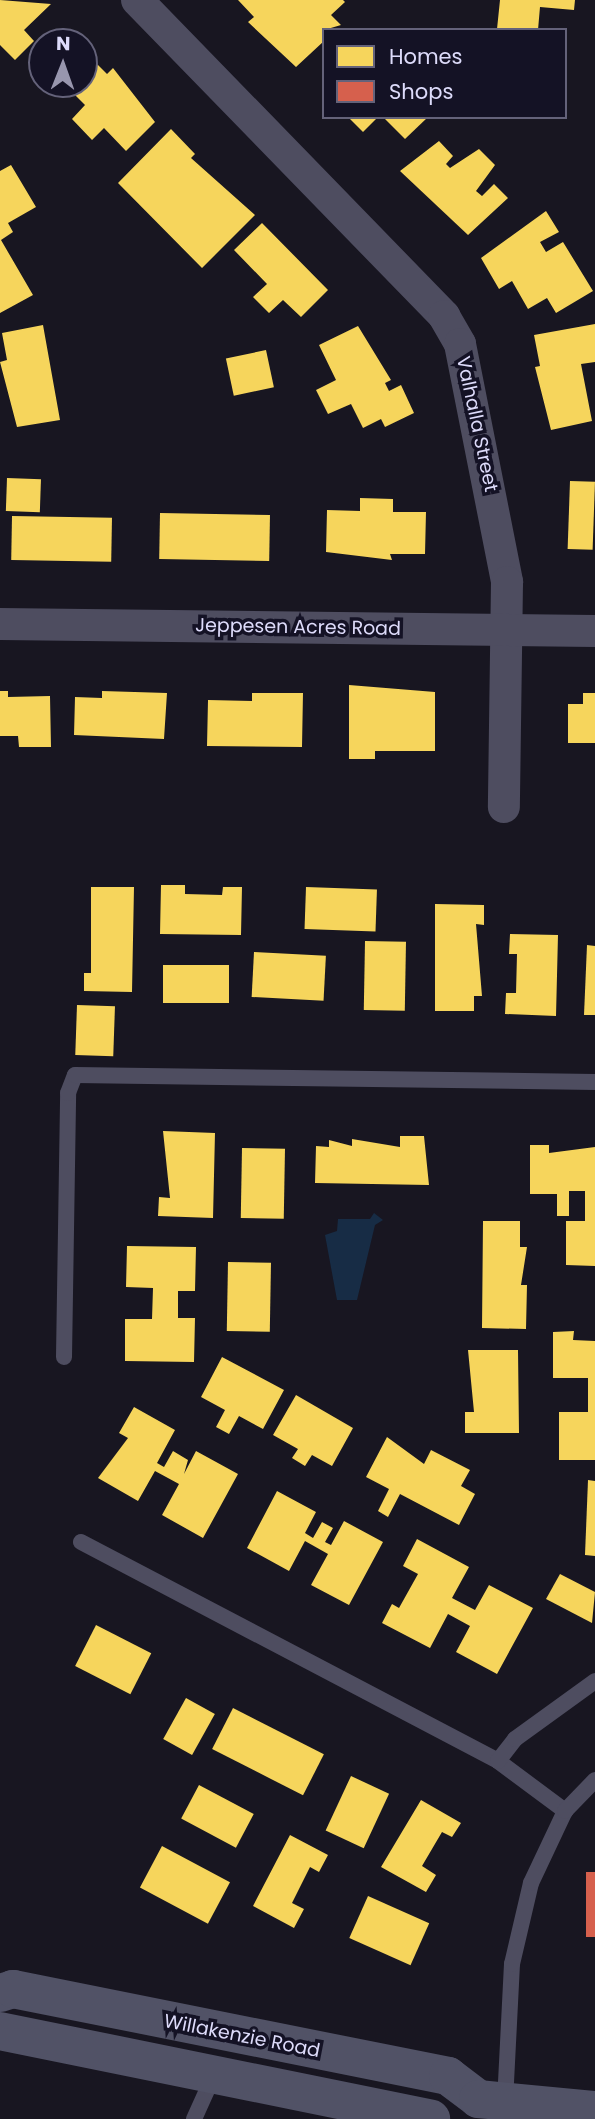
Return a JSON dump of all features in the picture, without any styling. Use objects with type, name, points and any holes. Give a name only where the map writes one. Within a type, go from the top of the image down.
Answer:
[{"type":"street","name":"Valhalla Street","points":[[137,0],[453,329],[469,373],[507,573],[504,807]]},
{"type":"street","name":"Jeppesen Acres Road","points":[[0,624],[595,631]]},
{"type":"street","name":"Willakenzie Road","points":[[0,1993],[13,1989],[448,2076],[492,2101]]},
{"type":"street","points":[[0,2031],[213,2077],[431,2119],[492,2101],[595,2110]]},
{"type":"lane","points":[[64,1357],[68,1094],[75,1075],[595,1082]]},
{"type":"lane","points":[[80,1542],[498,1761],[565,1811]]},
{"type":"lane","points":[[498,1761],[515,1739],[595,1681]]},
{"type":"lane","points":[[492,2101],[512,1964],[531,1883],[565,1811],[595,1780]]},
{"type":"lane","points":[[194,2119],[213,2077]]},
{"type":"water","points":[[374,1213],[383,1220],[375,1225],[357,1300],[337,1300],[325,1235],[337,1231],[338,1219],[370,1219]]},
{"type":"building: Homes","points":[[0,0],[51,4],[24,30],[28,34],[28,47],[15,60],[0,45]]},
{"type":"building: Homes","points":[[238,0],[345,2],[331,15],[341,25],[322,28],[322,43],[296,67],[248,22],[254,17]]},
{"type":"building: Homes","points":[[500,0],[575,0],[574,10],[540,7],[538,28],[497,28]]},
{"type":"building: Homes","points":[[98,65],[107,74],[113,68],[155,122],[126,151],[104,128],[92,140],[72,119],[85,105],[78,98],[98,98]]},
{"type":"building: Homes","points":[[350,119],[376,119],[363,132]]},
{"type":"building: Homes","points":[[385,119],[426,119],[405,139]]},
{"type":"building: Homes","points":[[171,129],[195,154],[191,158],[255,215],[202,268],[118,183]]},
{"type":"building: Homes","points":[[439,141],[453,156],[446,164],[450,168],[479,149],[495,165],[476,191],[482,196],[494,184],[508,198],[468,235],[400,171]]},
{"type":"building: Homes","points":[[11,165],[36,207],[8,223],[13,232],[1,240],[33,295],[0,313],[0,171]]},
{"type":"building: Homes","points":[[546,211],[559,232],[540,242],[546,252],[563,242],[593,291],[556,313],[547,298],[528,309],[512,281],[499,289],[481,258]]},
{"type":"building: Homes","points":[[262,223],[328,290],[301,317],[283,300],[269,313],[253,297],[267,284],[234,250]]},
{"type":"building: Homes","points":[[595,324],[595,362],[581,364],[592,421],[551,430],[535,367],[540,366],[534,335]]},
{"type":"building: Homes","points":[[43,325],[60,420],[17,427],[0,362],[7,360],[2,333]]},
{"type":"building: Homes","points":[[358,326],[391,380],[385,383],[389,391],[401,385],[414,413],[385,427],[381,419],[363,428],[351,404],[328,414],[316,390],[336,380],[319,345]]},
{"type":"building: Homes","points":[[266,350],[274,387],[234,396],[226,359]]},
{"type":"building: Homes","points":[[7,478],[41,479],[40,512],[6,511]]},
{"type":"building: Homes","points":[[570,481],[595,482],[593,550],[568,549]]},
{"type":"building: Homes","points":[[360,498],[393,499],[393,512],[426,512],[425,554],[390,554],[392,560],[326,552],[327,510],[360,511]]},
{"type":"building: Homes","points":[[160,513],[270,515],[269,561],[159,559]]},
{"type":"building: Homes","points":[[12,516],[112,518],[111,562],[11,560]]},
{"type":"building: Homes","points":[[349,685],[435,692],[435,751],[375,751],[375,759],[349,759]]},
{"type":"building: Homes","points":[[0,691],[8,691],[8,697],[50,696],[51,747],[19,747],[18,736],[0,736]]},
{"type":"building: Homes","points":[[102,691],[167,693],[164,739],[74,735],[75,697],[102,698]]},
{"type":"building: Homes","points":[[252,693],[303,693],[302,747],[207,746],[208,700],[252,701]]},
{"type":"building: Homes","points":[[583,693],[595,693],[595,743],[568,743],[568,704],[583,704]]},
{"type":"building: Homes","points":[[161,885],[185,885],[185,894],[222,895],[223,887],[242,887],[241,935],[160,934]]},
{"type":"building: Homes","points":[[91,887],[134,887],[132,992],[84,991],[84,973],[91,973]]},
{"type":"building: Homes","points":[[306,887],[377,889],[375,931],[305,929]]},
{"type":"building: Homes","points":[[435,904],[484,905],[484,925],[476,924],[482,996],[474,996],[474,1011],[435,1011]]},
{"type":"building: Homes","points":[[510,934],[558,935],[556,1016],[505,1014],[506,993],[516,993],[517,954],[509,954]]},
{"type":"building: Homes","points":[[365,941],[406,942],[405,1011],[364,1010]]},
{"type":"building: Homes","points":[[587,945],[595,946],[595,1015],[584,1015]]},
{"type":"building: Homes","points":[[254,952],[326,956],[324,1001],[252,997]]},
{"type":"building: Homes","points":[[163,965],[229,965],[229,1003],[163,1003]]},
{"type":"building: Homes","points":[[77,1005],[115,1006],[113,1056],[75,1055]]},
{"type":"building: Homes","points":[[163,1131],[215,1133],[213,1218],[158,1216],[159,1197],[170,1198]]},
{"type":"building: Homes","points":[[400,1136],[424,1136],[429,1185],[315,1183],[316,1146],[329,1147],[329,1140],[352,1146],[352,1139],[400,1147]]},
{"type":"building: Homes","points":[[530,1145],[549,1145],[549,1153],[595,1147],[595,1266],[566,1265],[566,1221],[585,1221],[585,1191],[569,1191],[569,1216],[557,1216],[557,1194],[530,1194]]},
{"type":"building: Homes","points":[[242,1148],[285,1149],[284,1219],[241,1218]]},
{"type":"building: Homes","points":[[483,1221],[520,1221],[520,1247],[527,1247],[521,1285],[527,1285],[526,1329],[482,1328]]},
{"type":"building: Homes","points":[[127,1246],[196,1247],[195,1291],[178,1291],[178,1318],[195,1318],[194,1362],[125,1361],[125,1319],[152,1319],[153,1288],[126,1287]]},
{"type":"building: Homes","points":[[228,1262],[271,1263],[270,1332],[227,1331]]},
{"type":"building: Homes","points":[[574,1331],[573,1340],[595,1341],[595,1460],[559,1460],[559,1412],[588,1412],[588,1378],[553,1378],[553,1332]]},
{"type":"building: Homes","points":[[468,1350],[518,1350],[519,1433],[465,1433],[465,1412],[474,1412]]},
{"type":"building: Homes","points":[[222,1357],[284,1390],[263,1429],[239,1416],[229,1434],[216,1427],[225,1410],[201,1397]]},
{"type":"building: Homes","points":[[296,1395],[353,1428],[332,1466],[312,1455],[305,1466],[292,1458],[298,1449],[273,1435]]},
{"type":"building: Homes","points":[[134,1407],[175,1430],[157,1463],[164,1467],[173,1451],[188,1460],[184,1474],[196,1451],[238,1474],[203,1538],[162,1515],[179,1484],[155,1471],[138,1501],[98,1478],[128,1438],[119,1433]]},
{"type":"building: Homes","points":[[387,1437],[424,1464],[431,1450],[470,1470],[461,1486],[475,1494],[459,1525],[400,1494],[388,1517],[378,1511],[389,1489],[366,1477]]},
{"type":"building: Homes","points":[[588,1480],[595,1481],[595,1556],[585,1555]]},
{"type":"building: Homes","points":[[277,1491],[316,1512],[305,1533],[313,1538],[322,1522],[333,1528],[325,1542],[331,1545],[344,1521],[383,1542],[349,1605],[311,1585],[328,1554],[305,1541],[289,1571],[247,1548]]},
{"type":"building: Homes","points":[[417,1539],[469,1567],[452,1598],[475,1610],[489,1585],[533,1608],[497,1674],[456,1652],[470,1626],[448,1614],[430,1648],[382,1623],[392,1604],[399,1608],[418,1574],[403,1566]]},
{"type":"building: Homes","points":[[560,1574],[595,1592],[592,1623],[546,1599]]},
{"type":"building: Homes","points":[[96,1625],[151,1653],[130,1694],[75,1666]]},
{"type":"building: Homes","points":[[186,1698],[215,1714],[192,1755],[163,1739]]},
{"type":"building: Homes","points":[[233,1708],[324,1754],[303,1795],[212,1749]]},
{"type":"building: Homes","points":[[351,1776],[389,1794],[364,1848],[326,1830]]},
{"type":"building: Homes","points":[[199,1785],[254,1814],[236,1848],[181,1819]]},
{"type":"building: Homes","points":[[421,1800],[461,1823],[452,1837],[442,1832],[422,1866],[436,1875],[426,1892],[381,1867]]},
{"type":"building: Homes","points":[[290,1835],[328,1855],[319,1872],[310,1867],[292,1903],[304,1909],[294,1928],[253,1906]]},
{"type":"building: Homes","points":[[162,1846],[230,1882],[208,1924],[140,1887]]},
{"type":"building: Homes","points":[[368,1896],[429,1923],[410,1965],[349,1938]]},
{"type":"building: Shops","points":[[586,1872],[595,1872],[595,1937],[586,1937]]}]
